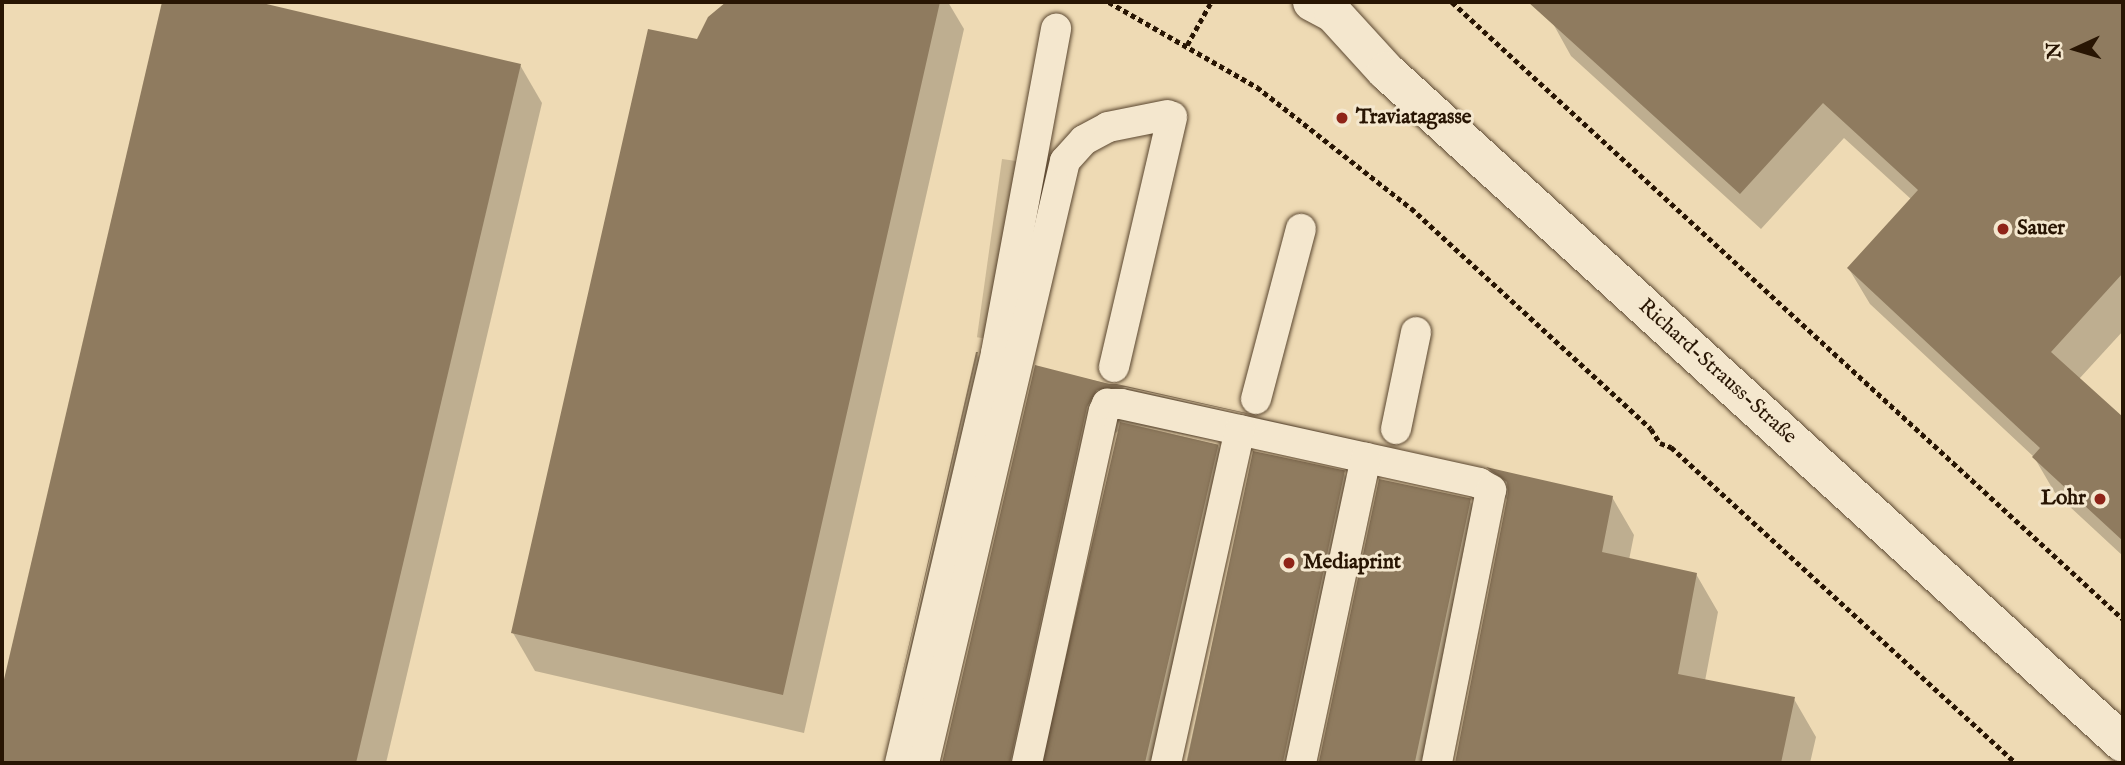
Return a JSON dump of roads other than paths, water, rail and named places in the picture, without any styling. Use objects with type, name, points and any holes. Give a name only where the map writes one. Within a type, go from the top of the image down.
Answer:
[{"type":"main road","name":"Richard-Strauss-Straße","points":[[1312,2],[1333,13],[1386,71],[2123,743]]},
{"type":"lane","points":[[901,763],[996,353],[1056,28]]},
{"type":"lane","points":[[924,763],[1065,161],[1084,140],[1108,127],[1170,116],[1114,367]]},
{"type":"lane","points":[[1256,399],[1301,229]]},
{"type":"lane","points":[[1396,429],[1416,332]]},
{"type":"lane","points":[[1027,763],[1107,404],[1366,458],[1491,490],[1437,763]]},
{"type":"lane","points":[[1166,763],[1240,430]]},
{"type":"lane","points":[[1301,763],[1366,458]]},
{"type":"place","name":"Traviatagasse","points":[[1342,118]]},
{"type":"place","name":"Sauer","points":[[2003,229]]},
{"type":"place","name":"Lohr","points":[[2100,499]]},
{"type":"place","name":"Mediaprint","points":[[1289,563]]}]
